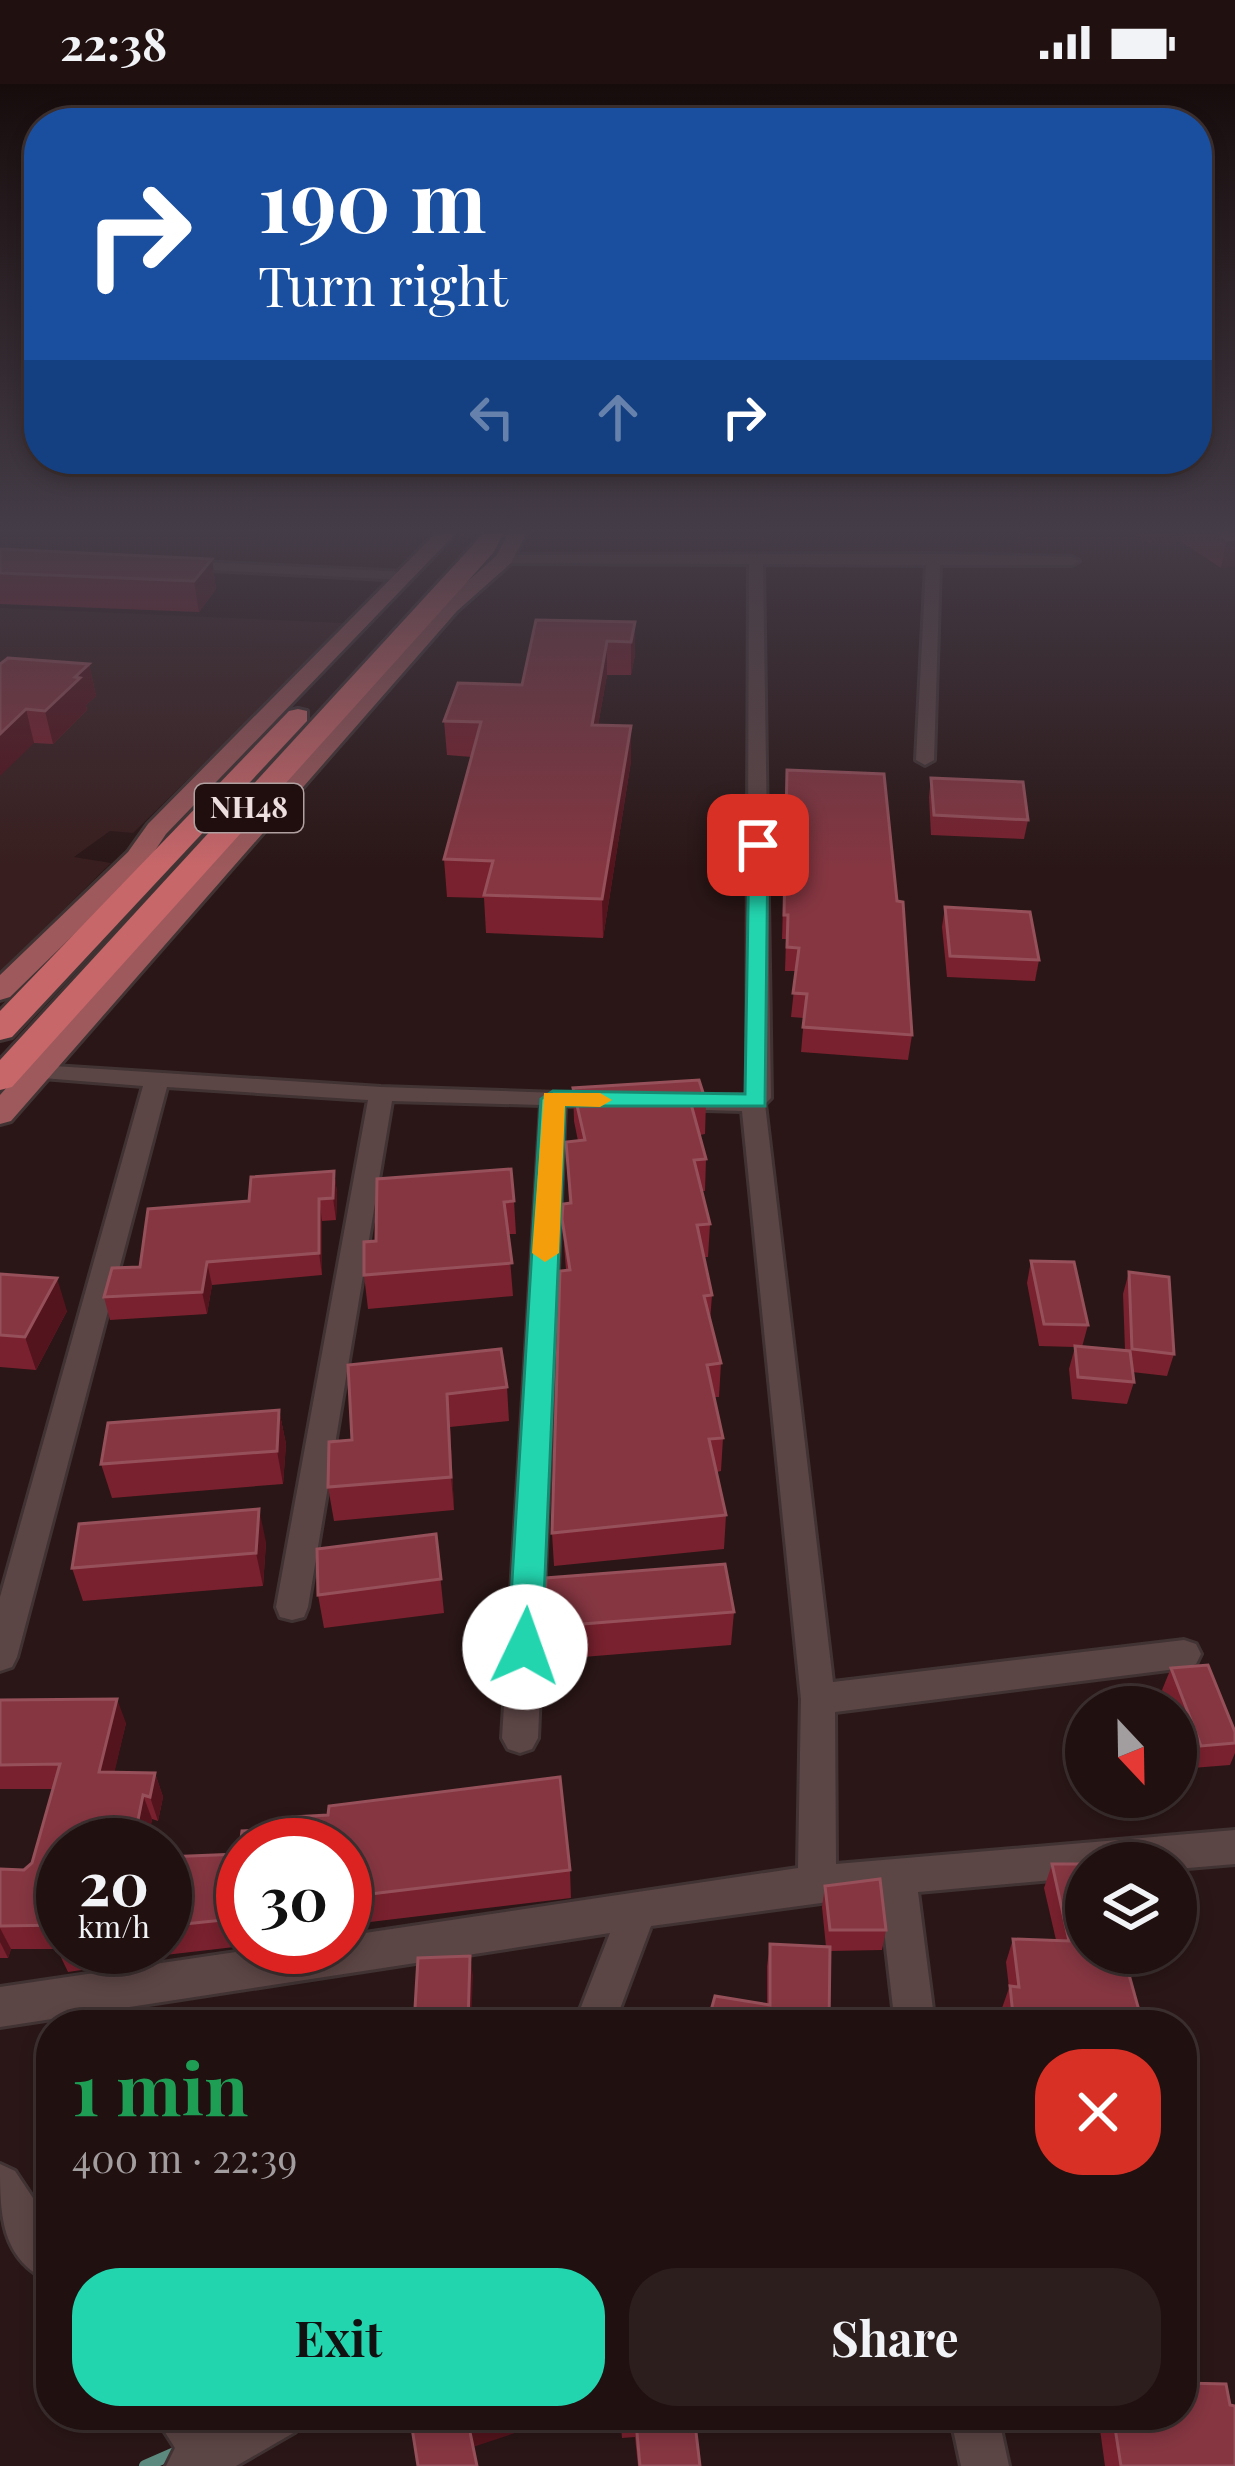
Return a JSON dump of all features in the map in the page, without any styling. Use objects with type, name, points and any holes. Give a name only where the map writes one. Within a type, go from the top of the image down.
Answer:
[{"type":"highway","name":"NH48","points":[[0,1030],[362,645]]},
{"type":"highway","name":"NH48","points":[[0,1080],[398,645]]},
{"type":"main road","points":[[0,991],[137,858],[158,830],[338,645]]},
{"type":"main road","points":[[0,1114],[416,645]]},
{"type":"street","points":[[38,1072],[381,1094],[753,1103],[759,1098],[757,645]]},
{"type":"street","points":[[925,760],[930,645]]},
{"type":"street","points":[[0,1657],[157,1079]]},
{"type":"street","points":[[292,1607],[381,1094]]},
{"type":"street","points":[[520,1738],[553,1099]]},
{"type":"street","points":[[753,1103],[818,1699],[817,1883]]},
{"type":"street","points":[[818,1699],[1184,1654]]},
{"type":"street","points":[[0,2007],[817,1883],[1235,1846]]},
{"type":"street","points":[[897,1877],[913,2010]]},
{"type":"street","points":[[600,2010],[637,1912]]},
{"type":"street","points":[[0,2186],[36,2238]]},
{"type":"street","points":[[186,2430],[201,2461],[253,2430]]},
{"type":"street","points":[[978,2430],[986,2466]]},
{"type":"shaded area","points":[[0,645],[324,645],[133,833],[110,831],[74,857],[111,863],[0,972]]},
{"type":"building","points":[[531,645],[606,645],[592,725],[631,726],[602,899],[484,895],[493,861],[444,859],[481,722],[444,721],[458,683],[522,685]]},
{"type":"building","points":[[8,658],[89,664],[45,711],[26,709],[0,734],[0,664]]},
{"type":"building","points":[[787,770],[884,774],[897,901],[903,902],[912,1035],[803,1027],[807,994],[793,993],[799,948],[787,947],[788,915],[784,915]]},
{"type":"building","points":[[931,778],[1023,782],[1028,820],[934,815]]},
{"type":"building","points":[[945,907],[1030,912],[1039,960],[950,956]]},
{"type":"building","points":[[699,1080],[706,1102],[691,1104],[706,1159],[694,1160],[710,1224],[697,1225],[712,1295],[704,1296],[721,1363],[707,1365],[723,1438],[709,1439],[726,1515],[552,1533],[560,1271],[570,1270],[562,1219],[563,1204],[571,1203],[566,1142],[585,1140],[573,1088]]},
{"type":"building","points":[[511,1169],[514,1201],[504,1202],[512,1263],[364,1275],[364,1242],[376,1241],[377,1179]]},
{"type":"building","points":[[334,1171],[333,1198],[319,1199],[319,1253],[207,1262],[202,1292],[104,1297],[112,1268],[140,1267],[148,1209],[249,1201],[251,1177]]},
{"type":"building","points":[[1031,1261],[1074,1262],[1088,1325],[1044,1324]]},
{"type":"building","points":[[1129,1272],[1169,1277],[1174,1354],[1132,1349]]},
{"type":"building","points":[[0,1274],[57,1278],[25,1337],[0,1335]]},
{"type":"building","points":[[1075,1346],[1130,1351],[1134,1382],[1078,1377]]},
{"type":"building","points":[[501,1349],[507,1387],[447,1394],[451,1477],[328,1487],[329,1442],[352,1440],[348,1365]]},
{"type":"building","points":[[279,1410],[277,1451],[101,1464],[108,1423]]},
{"type":"building","points":[[259,1509],[256,1553],[72,1568],[79,1524]]},
{"type":"building","points":[[436,1534],[441,1579],[318,1595],[317,1549]]},
{"type":"building","points":[[725,1564],[734,1612],[544,1627],[546,1578]]},
{"type":"building","points":[[1208,1665],[1235,1743],[1201,1746],[1197,1686],[1178,1686],[1171,1668]]},
{"type":"building","points":[[117,1699],[99,1772],[155,1773],[150,1797],[143,1795],[138,1818],[45,1818],[60,1764],[0,1765],[0,1700]]},
{"type":"building","points":[[560,1777],[570,1870],[372,1894],[372,1818],[293,1818],[328,1815],[329,1806]]},
{"type":"building","points":[[36,1849],[36,1925],[0,1926],[0,1869],[24,1870]]},
{"type":"building","points":[[216,1855],[216,1921],[192,1923],[192,1856]]},
{"type":"building","points":[[1052,1864],[1065,1864],[1065,1923]]},
{"type":"building","points":[[880,1879],[886,1930],[830,1930],[825,1886]]},
{"type":"building","points":[[1013,1939],[1065,1941],[1065,1974],[1129,1974],[1139,2010],[1012,2010],[1010,1986],[1019,1987]]},
{"type":"building","points":[[770,1944],[830,1947],[829,2010],[711,2010],[715,1996],[770,2005]]},
{"type":"building","points":[[470,1956],[468,2010],[415,2010],[418,1958]]},
{"type":"building","points":[[1197,2383],[1226,2384],[1230,2405],[1235,2406],[1235,2466],[1121,2466],[1115,2430],[1197,2430]]},
{"type":"building","points":[[412,2430],[476,2430],[470,2432],[477,2466],[418,2466]]},
{"type":"building","points":[[637,2430],[696,2430],[700,2466],[640,2466]]},
{"type":"waterway","points":[[145,2466],[177,2452]]},
{"type":"slow traffic","points":[[545,1253],[553,1099],[600,1100]]},
{"type":"route","points":[[525,1647],[553,1099],[757,1101],[758,845]]}]
